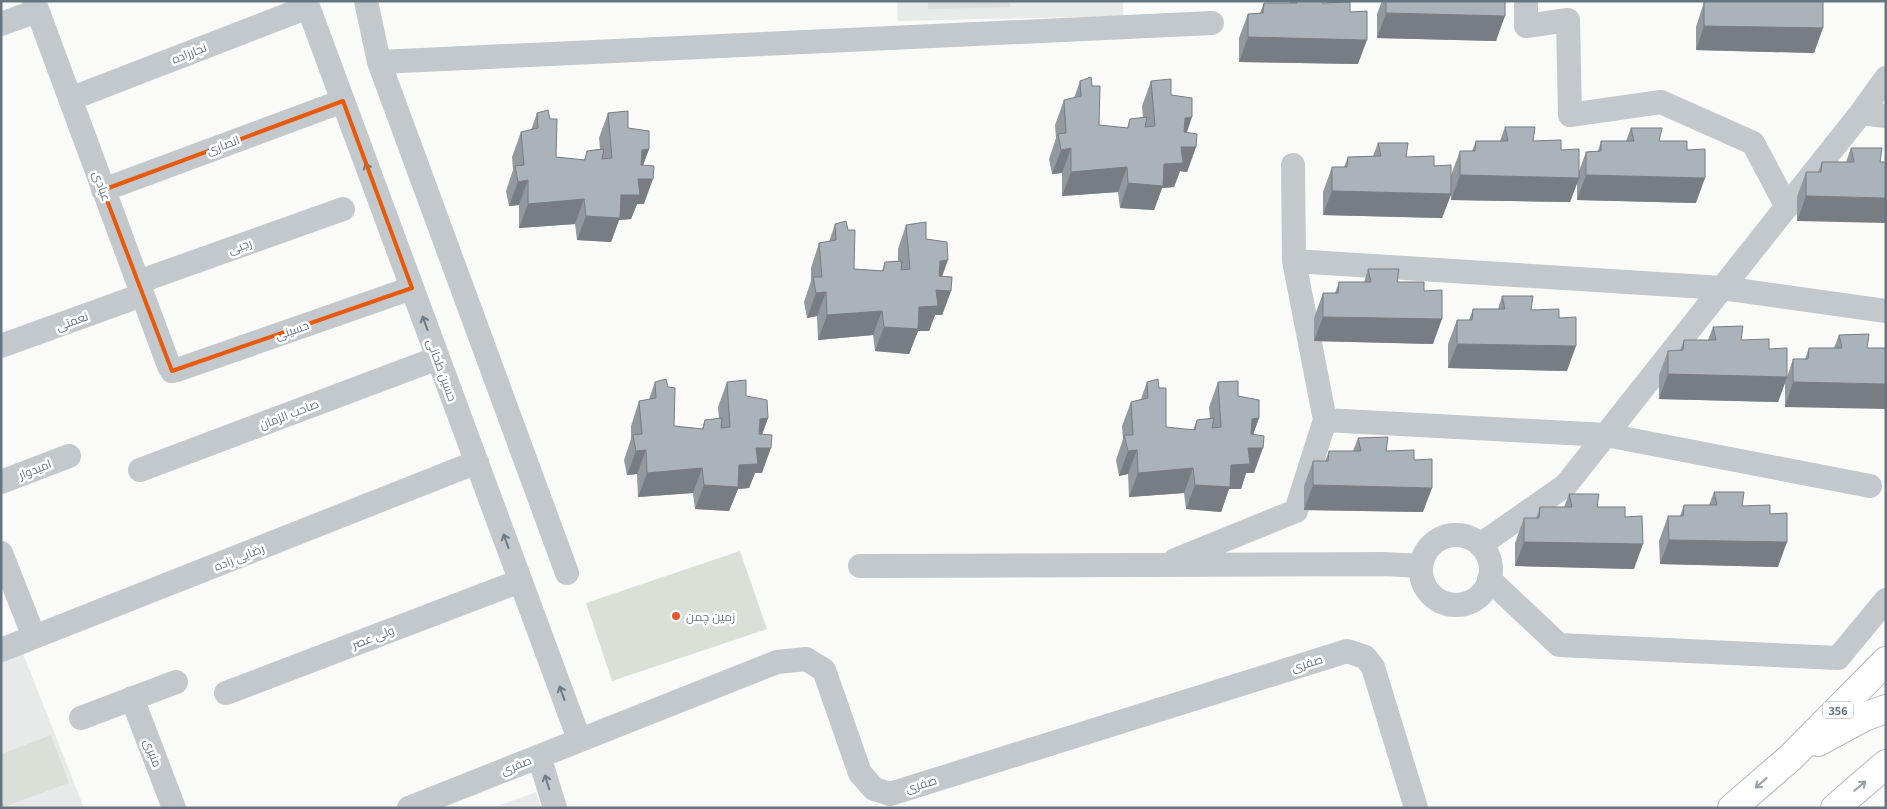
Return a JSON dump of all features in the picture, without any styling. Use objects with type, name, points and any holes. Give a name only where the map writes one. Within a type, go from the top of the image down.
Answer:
[{"type":"main road","name":"356","points":[[1732,808],[1790,758],[1886,661]]},
{"type":"main road","points":[[1790,758],[1864,717],[1886,709]]},
{"type":"main road","points":[[1835,808],[1886,764]]},
{"type":"street","points":[[366,1],[378,62],[567,573]]},
{"type":"street","points":[[1526,1],[1526,26],[1568,20],[1570,115],[1661,102],[1753,143],[1787,207]]},
{"type":"street","name":"نجارزاده","points":[[70,99],[307,4]]},
{"type":"street","name":"حسین طحانی","points":[[307,4],[579,739]]},
{"type":"street","points":[[1,24],[36,6]]},
{"type":"street","name":"عبادی","points":[[36,6],[172,371]]},
{"type":"street","points":[[378,62],[1212,22]]},
{"type":"street","points":[[1480,545],[1566,485],[1861,113],[1886,78]]},
{"type":"street","name":"انصاری","points":[[103,190],[343,101]]},
{"type":"street","points":[[1861,113],[1886,116]]},
{"type":"street","points":[[1165,564],[1296,511],[1325,420],[1294,261],[1293,166]]},
{"type":"street","name":"رجبی","points":[[140,289],[343,209]]},
{"type":"street","points":[[1294,261],[1722,288],[1886,311]]},
{"type":"street","name":"حسینی","points":[[172,371],[412,288]]},
{"type":"street","name":"نعمتی","points":[[1,346],[140,289]]},
{"type":"street","name":"صاحب الزمان","points":[[140,470],[438,358]]},
{"type":"street","points":[[1325,420],[1606,435],[1870,486]]},
{"type":"street","name":"امیدوار","points":[[1,482],[68,456]]},
{"type":"street","name":"رضایی زاده","points":[[1,650],[477,462]]},
{"type":"street","points":[[1459,535],[1470,538],[1480,545],[1487,555],[1490,579],[1476,599],[1465,604],[1453,605],[1441,602],[1431,595],[1421,577],[1421,566],[1424,556],[1430,547],[1438,540],[1448,536],[1459,535]]},
{"type":"street","points":[[1,552],[34,637]]},
{"type":"street","points":[[860,566],[1165,564],[1384,564],[1421,566]]},
{"type":"street","points":[[1490,579],[1559,645],[1838,658],[1886,600]]},
{"type":"street","name":"ولی عصر","points":[[226,693],[520,581]]},
{"type":"street","name":"صفری","points":[[408,808],[777,662],[806,659],[824,670],[860,773],[874,789],[890,794],[1347,651],[1365,657],[1373,667],[1416,808]]},
{"type":"street","points":[[81,718],[176,682]]},
{"type":"street","name":"منیری","points":[[132,698],[174,808]]},
{"type":"street","points":[[539,756],[555,808]]},
{"type":"highlighted area","points":[[343,101],[412,288],[172,371],[103,190]]},
{"type":"shaded area","points":[[897,1],[1123,1],[1123,16],[898,21]]},
{"type":"shaded area","points":[[928,1],[1010,1],[1010,7],[928,9]]},
{"type":"shaded area","name":"زمین چمن","points":[[740,551],[767,629],[612,681],[586,603]]},
{"type":"shaded area","points":[[22,651],[84,808],[1,808],[1,659]]},
{"type":"shaded area","points":[[51,735],[69,783],[1,808],[1,754]]},
{"type":"shaded area","points":[[536,792],[541,808],[492,808]]},
{"type":"building","points":[[1296,1],[1322,1],[1322,3],[1350,2],[1350,12],[1367,11],[1367,40],[1248,37],[1248,14],[1263,13],[1264,3],[1297,3]]},
{"type":"building","points":[[1386,1],[1505,1],[1505,16],[1386,13]]},
{"type":"building","points":[[1823,1],[1823,28],[1704,26],[1704,2]]},
{"type":"building","points":[[1091,77],[1092,86],[1100,86],[1099,125],[1128,128],[1130,119],[1147,117],[1145,127],[1155,126],[1151,81],[1171,79],[1171,95],[1192,98],[1192,117],[1185,118],[1184,132],[1197,134],[1196,147],[1181,147],[1183,163],[1164,164],[1163,186],[1128,183],[1127,167],[1071,172],[1071,148],[1061,150],[1058,134],[1066,133],[1064,100],[1081,96],[1080,81]]},
{"type":"building","points":[[548,110],[550,119],[557,119],[556,157],[585,160],[587,151],[604,149],[602,159],[612,158],[608,113],[628,111],[628,128],[649,131],[649,149],[642,150],[641,165],[654,166],[653,179],[638,179],[640,195],[621,195],[620,218],[586,216],[584,199],[528,204],[528,180],[518,182],[515,166],[524,165],[521,132],[538,128],[537,113]]},
{"type":"building","points":[[1505,127],[1535,127],[1533,141],[1561,140],[1561,150],[1579,149],[1579,178],[1460,175],[1460,151],[1475,151],[1476,141],[1508,141]]},
{"type":"building","points":[[1631,128],[1662,128],[1659,141],[1687,141],[1687,150],[1705,149],[1705,178],[1586,175],[1586,152],[1601,151],[1601,141],[1634,141]]},
{"type":"building","points":[[1378,143],[1408,143],[1406,157],[1434,156],[1434,166],[1451,165],[1451,194],[1332,191],[1332,167],[1347,167],[1348,157],[1381,156]]},
{"type":"building","points":[[1851,148],[1882,148],[1880,162],[1886,162],[1886,198],[1806,196],[1806,172],[1821,172],[1822,162],[1854,162]]},
{"type":"building","points":[[846,221],[848,230],[855,230],[854,269],[883,271],[885,262],[902,261],[901,270],[910,269],[906,225],[926,222],[926,239],[947,242],[948,260],[940,261],[939,276],[952,277],[951,291],[936,290],[938,306],[919,307],[918,329],[884,327],[882,311],[827,315],[826,292],[816,293],[813,277],[822,277],[819,243],[836,240],[835,224]]},
{"type":"building","points":[[1368,269],[1399,269],[1397,282],[1424,282],[1424,291],[1442,290],[1442,319],[1323,317],[1323,293],[1338,293],[1339,282],[1371,282]]},
{"type":"building","points":[[1502,296],[1533,296],[1531,310],[1559,309],[1559,318],[1576,317],[1576,346],[1457,344],[1457,320],[1472,320],[1473,309],[1505,309]]},
{"type":"building","points":[[1743,326],[1741,340],[1769,339],[1769,349],[1787,348],[1787,377],[1668,374],[1668,351],[1683,350],[1684,340],[1716,340],[1713,327]]},
{"type":"building","points":[[1869,334],[1867,348],[1886,348],[1886,384],[1793,382],[1793,359],[1808,359],[1809,348],[1842,348],[1839,335]]},
{"type":"building","points":[[666,379],[668,387],[675,388],[674,426],[703,429],[705,420],[722,418],[721,428],[730,427],[727,382],[746,380],[746,396],[767,400],[768,418],[760,419],[759,434],[772,435],[771,448],[756,448],[758,464],[739,465],[738,487],[704,485],[702,468],[647,473],[646,450],[636,451],[633,435],[642,434],[639,401],[656,398],[655,382]]},
{"type":"building","points":[[1158,379],[1159,388],[1166,388],[1166,427],[1195,430],[1197,420],[1214,418],[1212,428],[1221,427],[1218,382],[1238,381],[1238,396],[1259,400],[1259,418],[1252,419],[1251,434],[1264,436],[1263,448],[1248,448],[1250,464],[1231,465],[1230,487],[1195,485],[1193,468],[1138,473],[1137,450],[1128,451],[1124,435],[1133,435],[1131,402],[1148,398],[1147,382]]},
{"type":"building","points":[[1388,437],[1386,451],[1414,450],[1414,460],[1432,459],[1432,488],[1313,485],[1313,461],[1328,461],[1329,451],[1361,451],[1358,438]]},
{"type":"building","points":[[1714,492],[1744,492],[1742,506],[1770,505],[1770,514],[1787,513],[1787,542],[1669,540],[1668,516],[1683,516],[1684,505],[1717,505]]},
{"type":"building","points":[[1569,494],[1599,494],[1597,507],[1625,507],[1625,517],[1642,516],[1643,544],[1524,542],[1524,518],[1539,518],[1540,507],[1572,507]]},
{"type":"place","name":"زمین چمن","points":[[676,616]]}]
